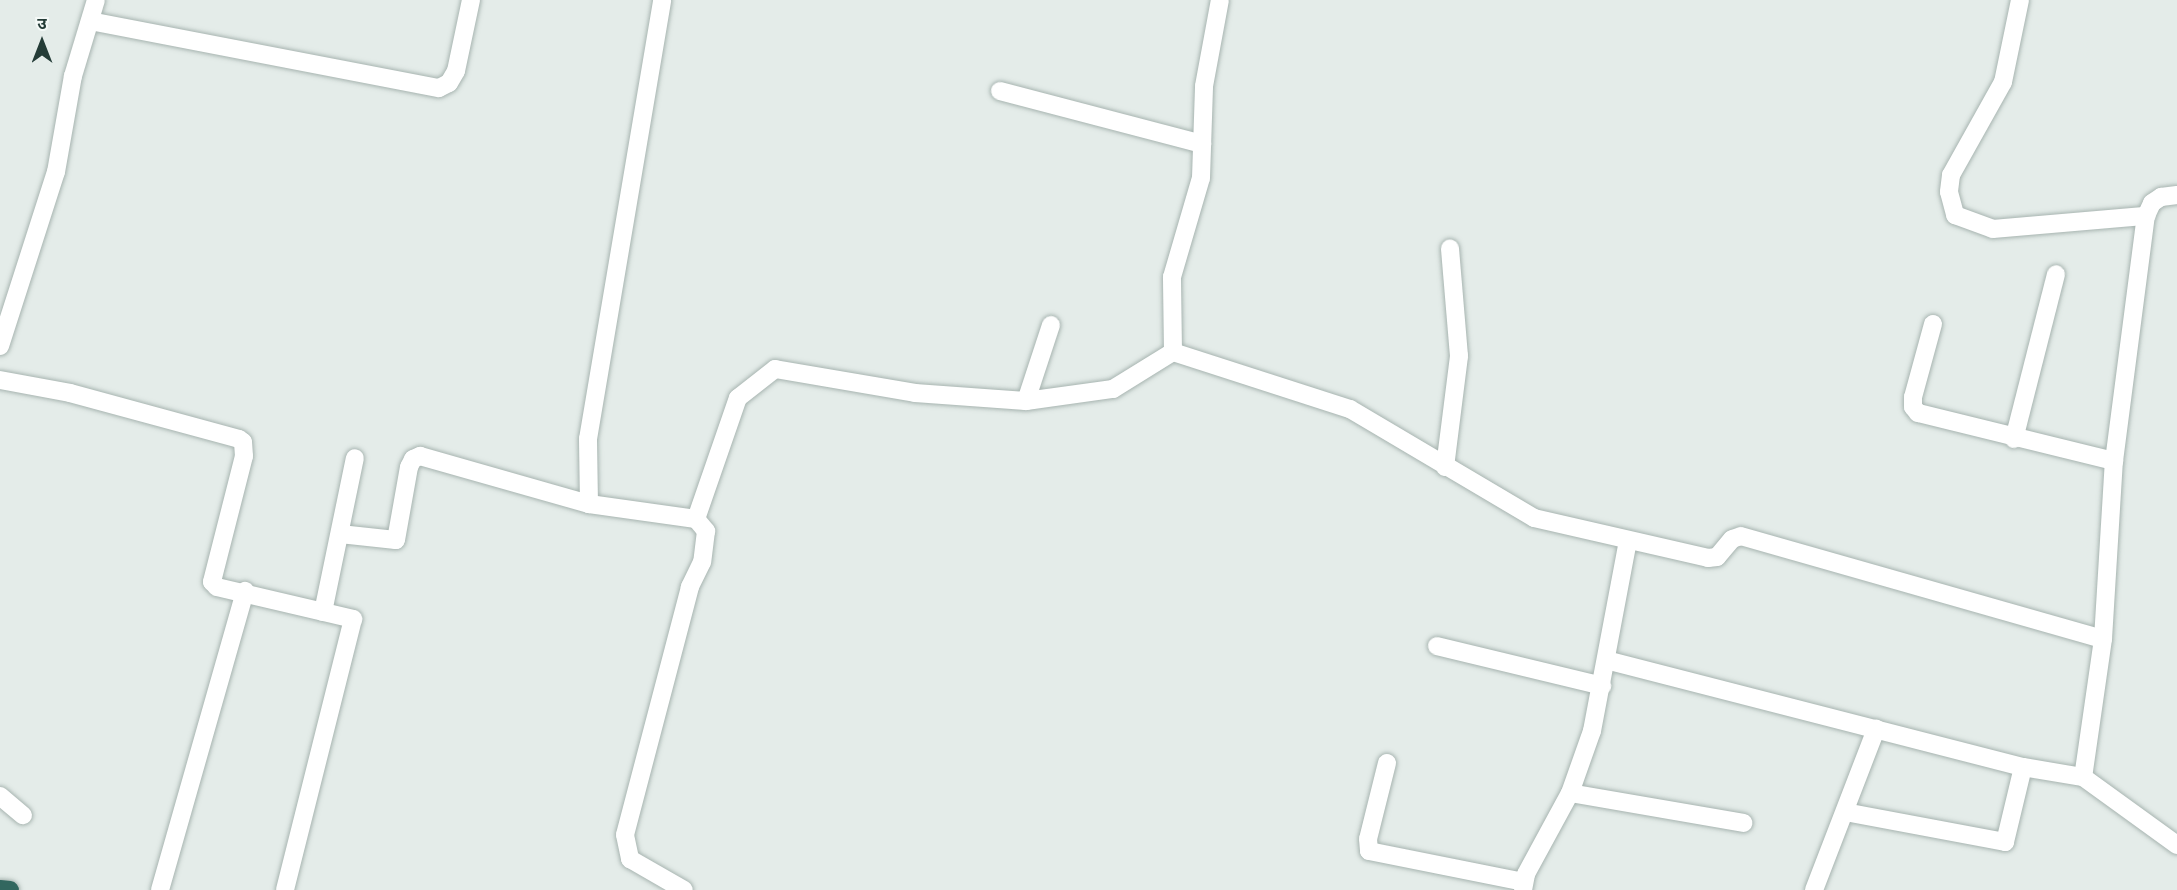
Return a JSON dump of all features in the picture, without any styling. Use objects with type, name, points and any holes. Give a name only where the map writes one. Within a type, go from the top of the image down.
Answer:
[{"type":"highway","points":[[0,889],[10,890]]},
{"type":"street","points":[[0,346],[56,172],[73,76],[96,0]]},
{"type":"street","points":[[90,21],[439,88],[450,83],[456,71],[471,0]]},
{"type":"street","points":[[589,504],[588,439],[662,0]]},
{"type":"street","points":[[1173,352],[1172,277],[1201,178],[1204,86],[1220,0]]},
{"type":"street","points":[[2020,0],[2003,82],[1952,175],[1949,192],[1955,215],[1993,229],[2146,216]]},
{"type":"street","points":[[1000,91],[1202,144]]},
{"type":"street","points":[[2083,777],[2103,639],[2114,461],[2146,216],[2152,203],[2177,195]]},
{"type":"street","points":[[1445,467],[1459,356],[1450,248]]},
{"type":"street","points":[[2014,439],[2056,274]]},
{"type":"street","points":[[1933,324],[1912,407],[1918,413],[2014,439],[2114,461]]},
{"type":"street","points":[[1026,401],[1051,325]]},
{"type":"street","points":[[696,519],[738,398],[775,369],[915,393],[1026,401],[1113,389],[1173,352],[1350,409],[1533,518],[1708,558],[1717,557],[1732,539],[1741,536],[2103,639]]},
{"type":"street","points":[[0,380],[70,393],[243,442],[244,456],[211,575],[217,587],[245,591],[353,620],[285,890]]},
{"type":"street","points":[[340,534],[396,540],[409,467],[413,459],[420,456],[589,504],[696,519],[706,531],[702,562],[690,587],[625,835],[630,859],[684,890]]},
{"type":"street","points":[[323,612],[355,458]]},
{"type":"street","points":[[1387,763],[1368,839],[1369,851],[1524,886],[1570,793],[1592,731],[1628,540]]},
{"type":"street","points":[[160,890],[245,591]]},
{"type":"street","points":[[1437,646],[1602,686]]},
{"type":"street","points":[[1606,660],[2023,767],[2083,777],[2177,845]]},
{"type":"street","points":[[1814,890],[1876,729]]},
{"type":"street","points":[[1845,812],[2005,842],[2023,767]]},
{"type":"street","points":[[1570,793],[1743,823]]},
{"type":"street","points":[[0,796],[23,815]]}]
